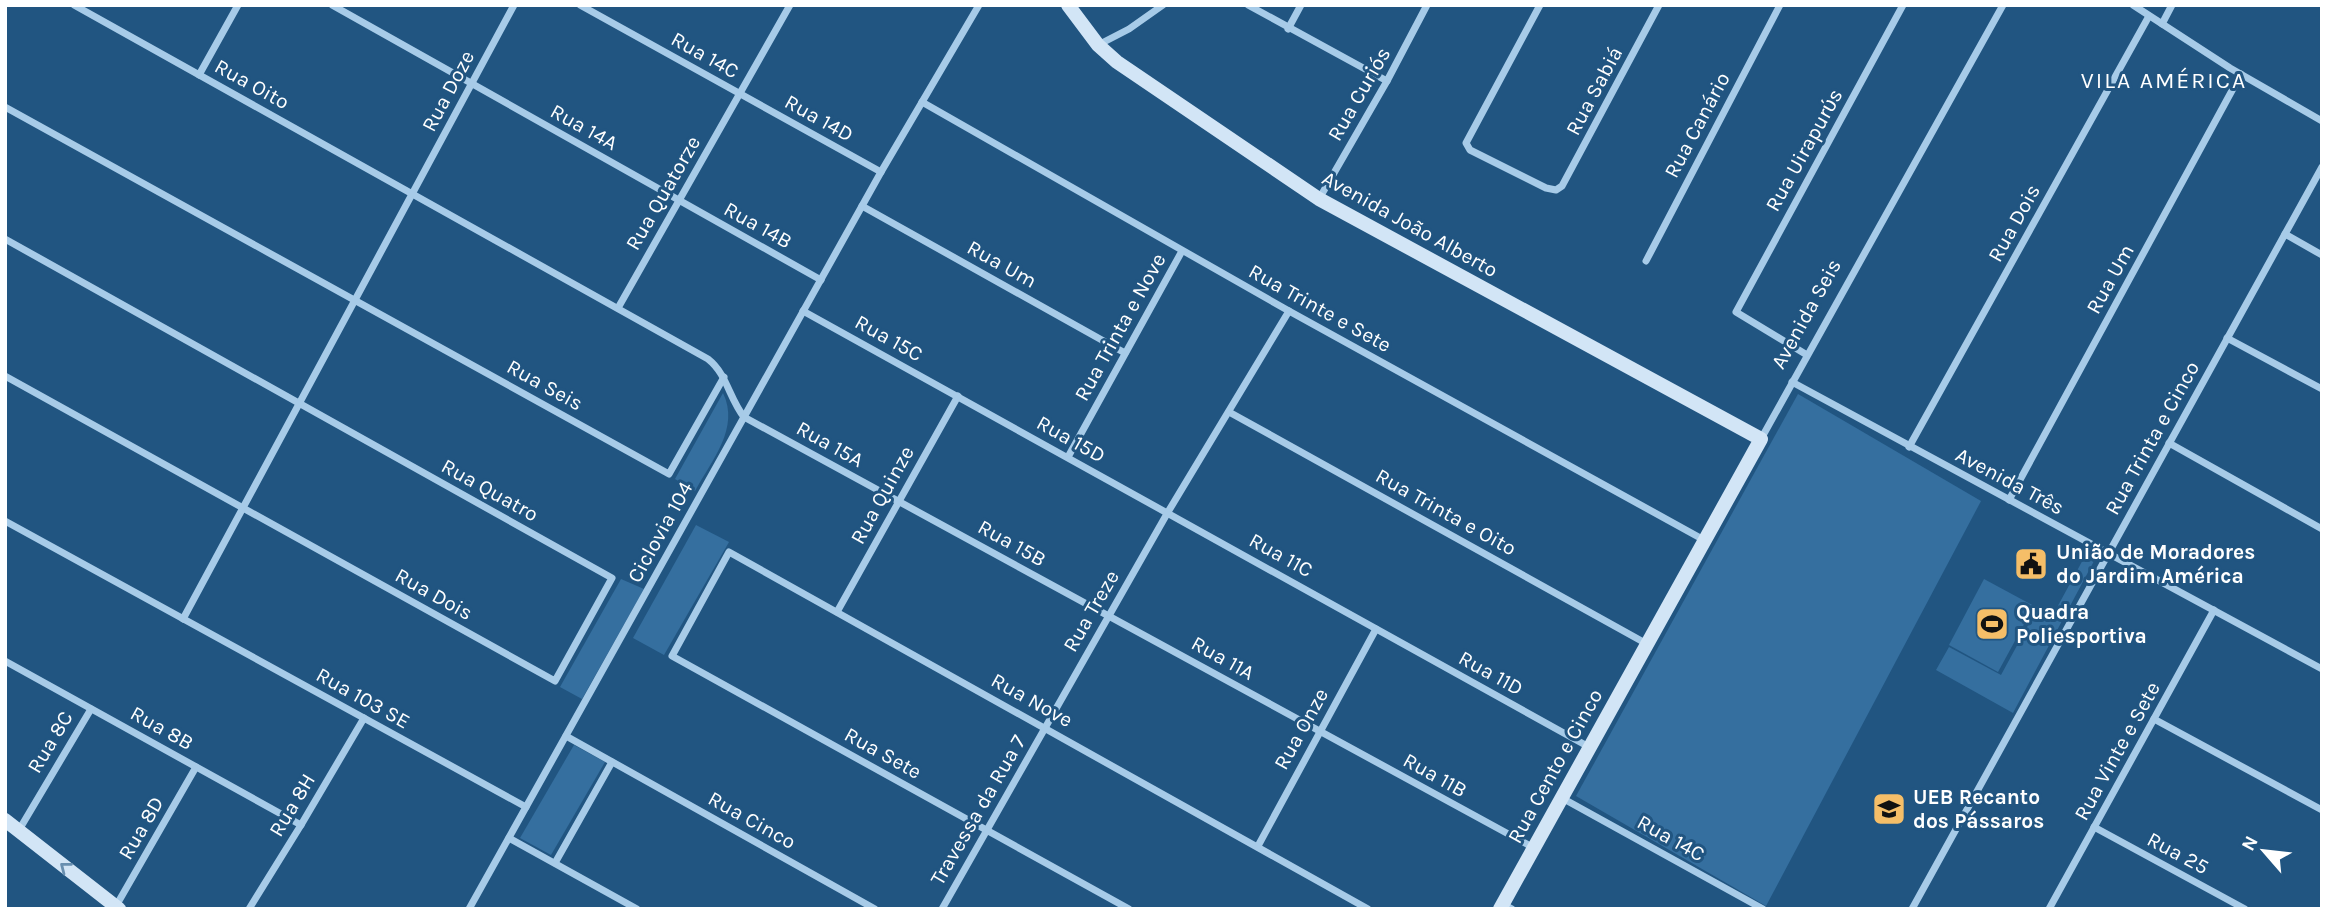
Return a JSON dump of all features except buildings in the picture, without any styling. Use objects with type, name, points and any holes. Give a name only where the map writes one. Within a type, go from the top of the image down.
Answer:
[{"type":"street","name":"Rua Oito","points":[[74,5],[708,359],[724,377],[744,417]]},
{"type":"street","points":[[199,75],[238,5]]},
{"type":"street","name":"Rua 14A","points":[[332,5],[679,200]]},
{"type":"street","name":"Rua Doze","points":[[412,194],[514,5]]},
{"type":"street","name":"Rua 14C","points":[[580,5],[740,94]]},
{"type":"street","name":"Rua Quatorze","points":[[618,309],[790,5]]},
{"type":"street","name":"Ciclovia 104","points":[[469,909],[881,172],[979,5]]},
{"type":"street","name":"Avenida João Alberto","points":[[1068,5],[1098,45],[1137,78],[1319,199],[1761,439]]},
{"type":"street","points":[[1098,45],[1129,29],[1163,5]]},
{"type":"street","points":[[1248,5],[1387,81]]},
{"type":"street","points":[[1289,29],[1301,5]]},
{"type":"street","name":"Rua Curiós","points":[[1319,199],[1427,5]]},
{"type":"street","name":"Rua Sabiá","points":[[1540,5],[1467,138],[1467,146],[1546,188],[1556,190],[1562,186],[1659,5]]},
{"type":"street","name":"Rua Canário","points":[[1646,261],[1780,5]]},
{"type":"street","name":"Rua Uirapurύs","points":[[1807,355],[1736,312],[1903,5]]},
{"type":"street","name":"Avenida Seis","points":[[1647,643],[2003,5]]},
{"type":"street","points":[[2133,5],[2241,74],[2322,121]]},
{"type":"street","points":[[2162,24],[2172,5]]},
{"type":"street","name":"Rua Dois","points":[[1909,447],[2149,16]]},
{"type":"street","name":"Rua Um","points":[[2009,500],[2241,74]]},
{"type":"street","name":"Rua 14D","points":[[740,94],[881,172]]},
{"type":"street","name":"Rua Trinte e Sete","points":[[922,102],[1289,311],[1704,540]]},
{"type":"street","name":"Rua Seis","points":[[5,107],[669,474],[724,377]]},
{"type":"street","name":"Rua Trinta e Cinco","points":[[1912,909],[2322,167]]},
{"type":"street","points":[[183,619],[412,194]]},
{"type":"street","name":"Rua 14B","points":[[679,200],[821,280]]},
{"type":"street","name":"Rua Um","points":[[862,206],[1125,353]]},
{"type":"street","points":[[2285,234],[2322,255]]},
{"type":"street","name":"Rua Quatro","points":[[5,239],[612,578],[584,629]]},
{"type":"street","name":"Rua Trinta e Nove","points":[[1068,457],[1182,251]]},
{"type":"street","name":"Rua 15C","points":[[803,311],[958,396]]},
{"type":"street","points":[[1168,512],[1289,311]]},
{"type":"street","points":[[2227,338],[2322,389]]},
{"type":"street","name":"Rua Dois","points":[[5,376],[555,681],[584,629]]},
{"type":"street","name":"Avenida Três","points":[[1792,382],[2322,669]]},
{"type":"street","name":"Rua 15D","points":[[958,396],[1168,512]]},
{"type":"street","name":"Rua Quinze","points":[[837,612],[958,396]]},
{"type":"street","name":"Rua Trinta e Oito","points":[[1229,412],[1647,643]]},
{"type":"street","name":"Rua 15A","points":[[744,417],[899,501]]},
{"type":"street","points":[[2169,443],[2322,529]]},
{"type":"street","name":"Rua 15B","points":[[899,501],[1108,616]]},
{"type":"street","name":"Rua Treze","points":[[1045,728],[1168,512]]},
{"type":"street","name":"Rua 11C","points":[[1168,512],[1376,629]]},
{"type":"street","name":"Rua 103 SE","points":[[5,521],[526,807]]},
{"type":"street","name":"Rua Nove","points":[[700,604],[729,552],[1258,846],[1358,906],[1368,909]]},
{"type":"street","name":"Rua Sete","points":[[700,604],[671,656],[1129,909]]},
{"type":"street","name":"Rua Vinte e Sete","points":[[2049,909],[2214,610]]},
{"type":"street","name":"Rua 11A","points":[[1108,616],[1320,732]]},
{"type":"street","name":"Rua Onze","points":[[1258,846],[1376,629]]},
{"type":"street","name":"Rua 11D","points":[[1376,629],[1589,747]]},
{"type":"street","name":"Rua Cento e Cinco","points":[[1505,907],[1534,848],[1647,643]]},
{"type":"street","name":"Rua 8B","points":[[5,661],[301,825]]},
{"type":"street","name":"Rua 8C","points":[[19,830],[91,709]]},
{"type":"street","name":"Rua 8H","points":[[249,909],[364,718]]},
{"type":"street","points":[[2154,719],[2322,810]]},
{"type":"street","name":"Travessa da Rua 7","points":[[942,909],[1045,728]]},
{"type":"street","name":"Rua 11B","points":[[1320,732],[1534,848]]},
{"type":"street","name":"Rua Cinco","points":[[566,736],[874,909]]},
{"type":"street","points":[[555,863],[612,762]]},
{"type":"street","name":"Rua 8D","points":[[118,907],[196,767]]},
{"type":"street","name":"Rua 14C","points":[[1561,798],[1763,909]]},
{"type":"street","points":[[5,820],[118,907]]},
{"type":"street","name":"Rua 25","points":[[2094,827],[2245,909]]},
{"type":"street","points":[[509,838],[637,909]]},
{"type":"shaded area","points":[[723,393],[727,406],[726,431],[716,456],[695,491],[675,479]]},
{"type":"shaded area","points":[[1798,394],[1981,501],[1766,906],[1576,796]]},
{"type":"shaded area","points":[[696,525],[729,542],[664,655],[633,638]]},
{"type":"shaded area","points":[[2085,556],[2094,561],[2013,713],[1936,670],[1949,647],[2001,675],[2039,605],[2054,613]]},
{"type":"shaded area","points":[[621,579],[644,589],[582,699],[560,687]]},
{"type":"shaded area","name":"Quadra Poliesportiva","points":[[1984,579],[2034,606],[1998,672],[1949,645]]},
{"type":"shaded area","points":[[574,745],[605,762],[551,855],[520,838]]},
{"type":"place","name":"União de Moradores do Jardim América","points":[[2031,564]]},
{"type":"place","name":"Quadra Poliesportiva","points":[[1992,624]]},
{"type":"place","name":"UEB Recanto dos Pássaros","points":[[1889,809]]},
{"type":"district","name":"VILA AMÉRICA","points":[[2164,80]]}]
